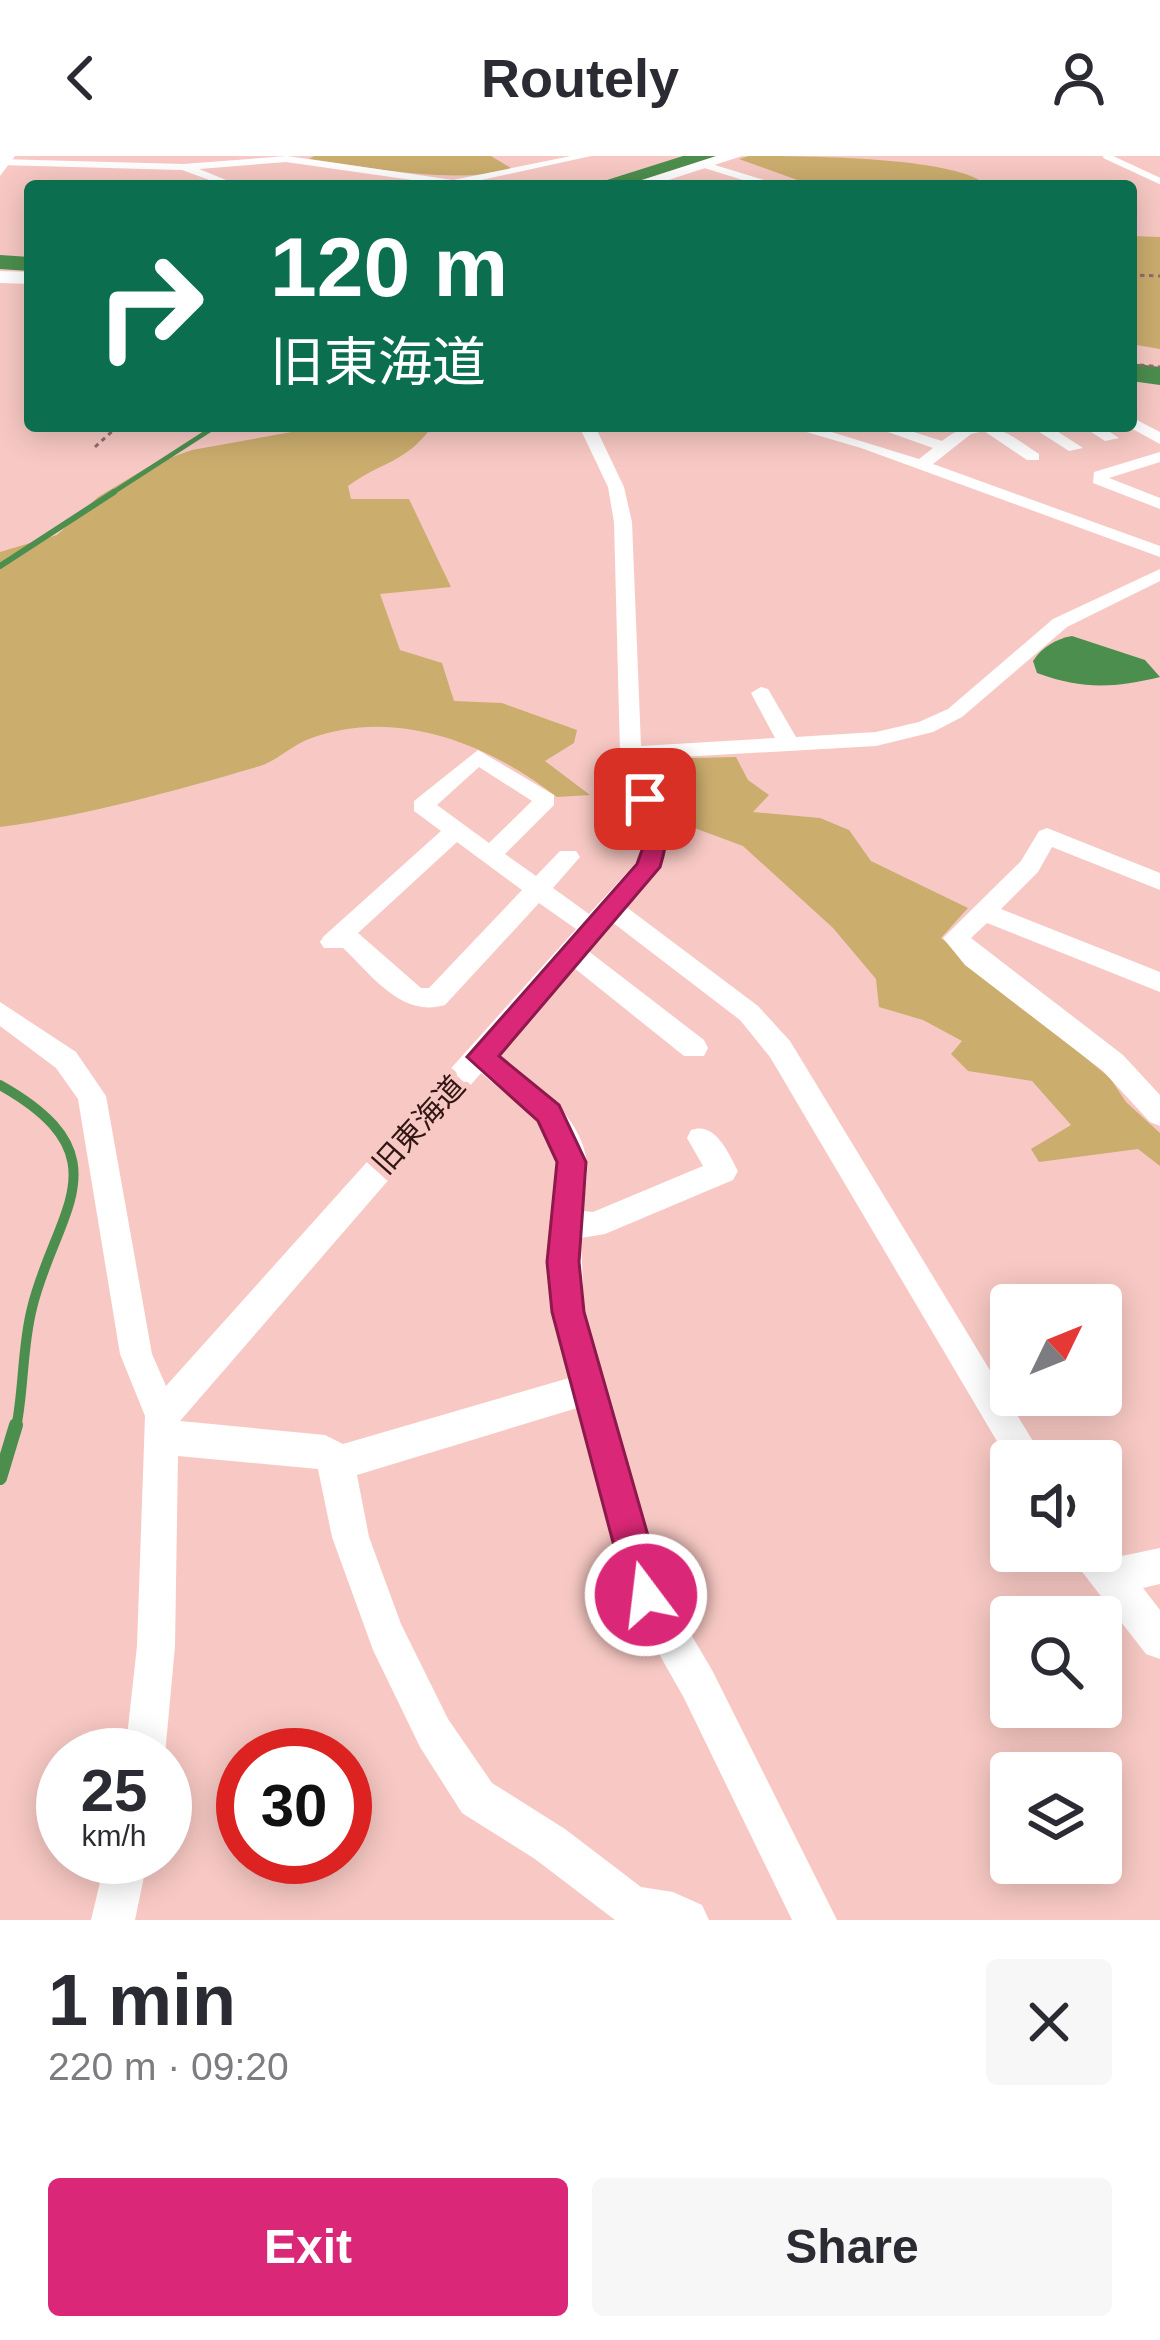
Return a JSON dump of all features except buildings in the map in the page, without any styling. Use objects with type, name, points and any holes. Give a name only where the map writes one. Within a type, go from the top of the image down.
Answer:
[{"type":"highway","points":[[653,180],[705,165],[735,165]]},
{"type":"street","points":[[475,180],[586,156]]},
{"type":"street","points":[[3,163],[183,167],[241,158],[292,160],[432,180]]},
{"type":"street","points":[[718,180],[735,165],[761,180]]},
{"type":"street","points":[[183,167],[219,180]]},
{"type":"street","points":[[505,176],[519,180]]},
{"type":"street","name":"旧東海道","points":[[163,1426],[239,1323],[648,867],[658,836],[631,753],[622,522],[616,487],[590,432]]},
{"type":"street","points":[[850,432],[921,465],[1160,551]]},
{"type":"street","points":[[898,432],[945,447]]},
{"type":"street","points":[[956,432],[962,434]]},
{"type":"street","points":[[921,465],[968,432]]},
{"type":"street","points":[[996,432],[1033,457]]},
{"type":"street","points":[[1048,432],[1076,448]]},
{"type":"street","points":[[1100,432],[1111,438]]},
{"type":"street","points":[[1160,458],[1100,475],[1101,483],[1160,504]]},
{"type":"street","points":[[631,753],[876,739],[942,722],[1060,623],[1160,574]]},
{"type":"street","points":[[760,693],[790,746]]},
{"type":"street","points":[[492,853],[546,800],[478,758],[422,806],[538,889],[603,920],[748,1013],[773,1039],[1015,1440]]},
{"type":"street","points":[[455,831],[338,938],[415,998],[436,998],[568,857]]},
{"type":"street","points":[[1157,1108],[1113,1063],[956,938],[1030,866],[1047,836],[1160,882]]},
{"type":"street","points":[[985,912],[1160,982]]},
{"type":"street","points":[[574,954],[694,1048]]},
{"type":"street","points":[[0,1012],[65,1060],[92,1096],[136,1354],[163,1426],[148,1728]]},
{"type":"street","points":[[481,1057],[549,1113],[564,1141],[572,1162],[563,1282],[646,1595],[698,1684],[815,1920]]},
{"type":"street","points":[[566,1224],[594,1225],[723,1171],[701,1138]]},
{"type":"street","points":[[339,1463],[589,1388]]},
{"type":"street","points":[[163,1426],[325,1452],[339,1463]]},
{"type":"street","points":[[339,1463],[337,1482],[354,1551],[387,1632],[435,1731],[479,1800],[542,1838],[630,1906],[687,1920]]},
{"type":"street","points":[[1122,1564],[1160,1565]]},
{"type":"street","points":[[1106,1572],[1160,1640]]},
{"type":"street","points":[[112,1920],[121,1884]]},
{"type":"lane","points":[[1106,156],[1160,181]]},
{"type":"path","points":[[95,447],[111,432]]},
{"type":"shaded area","points":[[491,156],[514,170],[437,175],[309,159]]},
{"type":"shaded area","points":[[739,159],[912,163],[977,180],[797,180]]},
{"type":"shaded area","points":[[1137,236],[1160,237],[1160,349],[1137,345]]},
{"type":"shaded area","points":[[292,432],[428,432],[403,455],[348,486],[351,499],[409,499],[451,587],[380,594],[400,650],[442,663],[454,701],[502,703],[577,730],[574,743],[545,761],[590,795],[557,797],[471,747],[407,729],[374,727],[309,739],[260,766],[163,793],[0,827],[0,552],[57,535],[98,497],[153,464],[192,450]]},
{"type":"shaded area","points":[[1072,636],[1145,660],[1160,677],[1098,685],[1037,673],[1033,661],[1041,652]]},
{"type":"shaded area","points":[[736,757],[748,780],[769,795],[753,812],[820,818],[849,830],[871,861],[968,908],[941,938],[1110,1078],[1126,1102],[1160,1133],[1160,1166],[1138,1149],[1039,1162],[1031,1149],[1071,1125],[1032,1081],[968,1071],[951,1054],[962,1041],[923,1020],[879,1007],[876,979],[833,928],[743,846],[670,819],[655,759]]},
{"type":"waterway","points":[[620,180],[706,156]]},
{"type":"waterway","points":[[0,262],[24,264]]},
{"type":"waterway","points":[[1137,373],[1160,376]]},
{"type":"waterway","points":[[109,495],[207,432]]},
{"type":"waterway","points":[[0,566],[114,492]]},
{"type":"waterway","points":[[0,1085],[39,1111],[62,1137],[72,1162],[73,1188],[29,1323],[16,1428]]},
{"type":"waterway","points":[[0,1478],[16,1425]]},
{"type":"route","points":[[645,799],[658,836],[655,856],[481,1057],[549,1113],[572,1162],[563,1262],[568,1312],[646,1595]]}]
